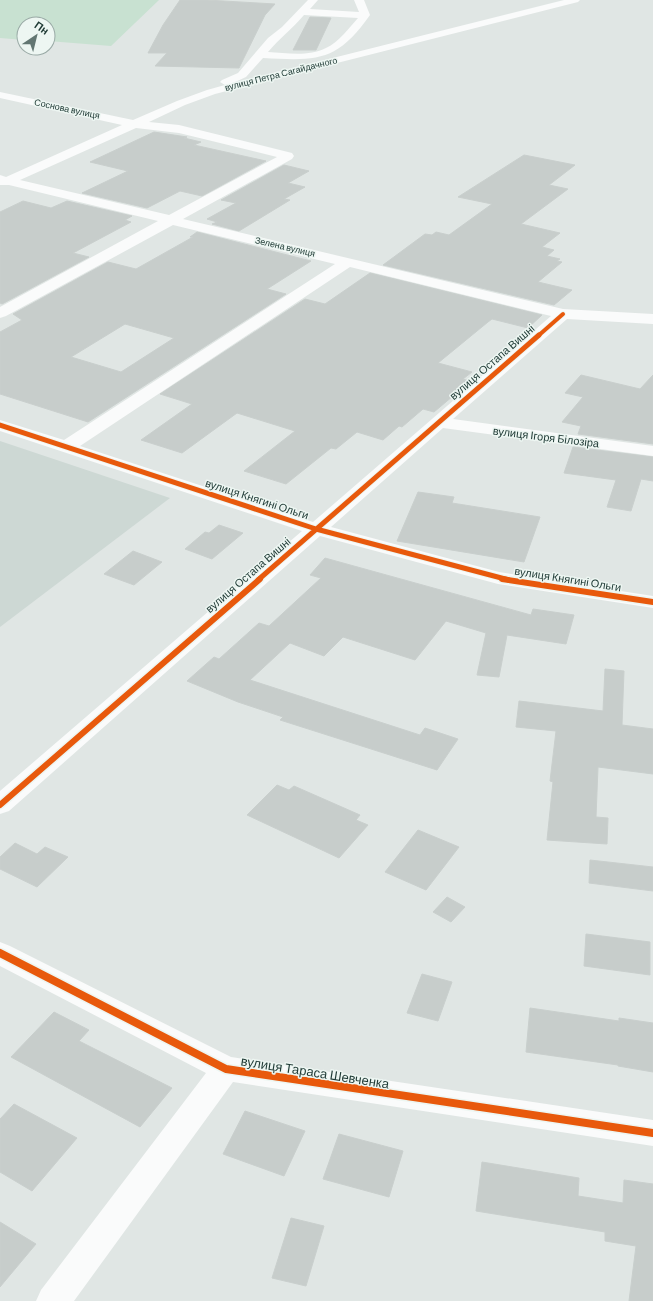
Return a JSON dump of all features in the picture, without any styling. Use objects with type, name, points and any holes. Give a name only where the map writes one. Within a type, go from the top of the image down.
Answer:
[{"type":"street","points":[[181,91],[235,79],[242,75],[272,40],[286,29],[313,0]]},
{"type":"street","points":[[359,0],[359,3],[365,11],[365,15]]},
{"type":"street","name":"вулиця Петра Сагайдачного","points":[[3,181],[135,124],[159,107],[211,92],[574,0]]},
{"type":"street","points":[[302,12],[365,15]]},
{"type":"street","points":[[260,55],[306,55],[326,52],[338,44],[365,15]]},
{"type":"street","name":"Соснова вулиця","points":[[0,94],[135,124],[179,129],[288,156],[171,220]]},
{"type":"street","name":"Зелена вулиця","points":[[3,181],[563,314],[653,319]]},
{"type":"street","points":[[0,313],[171,220]]},
{"type":"street","points":[[66,447],[348,262]]},
{"type":"street","name":"вулиця Остапа Вишні","points":[[0,804],[563,314]]},
{"type":"street","name":"вулиця Ігоря Білозіра","points":[[438,422],[653,451]]},
{"type":"street","name":"вулиця Княгині Ольги","points":[[0,425],[316,529],[498,578],[653,602]]},
{"type":"street","name":"вулиця Тараса Шевченка","points":[[0,953],[226,1069],[653,1133]]},
{"type":"street","points":[[53,1301],[226,1069]]},
{"type":"shaded area","points":[[0,441],[170,498],[0,627]]},
{"type":"green space","points":[[0,0],[159,0],[111,46],[56,42],[56,16],[16,16],[16,39],[0,38]]},
{"type":"building","points":[[180,0],[275,4],[265,15],[239,68],[155,66],[167,53],[148,53],[163,25]]},
{"type":"building","points":[[310,17],[331,18],[316,50],[293,50]]},
{"type":"building","points":[[154,132],[187,137],[184,138],[201,142],[194,145],[266,161],[202,196],[180,191],[147,208],[82,193],[128,171],[90,162]]},
{"type":"building","points":[[524,155],[575,165],[549,185],[568,189],[521,224],[560,233],[542,247],[554,250],[547,256],[560,259],[557,261],[562,262],[538,282],[572,290],[554,305],[383,265],[425,234],[432,235],[436,232],[449,235],[492,204],[458,197]]},
{"type":"building","points":[[284,165],[309,171],[288,183],[305,187],[284,199],[290,200],[239,231],[212,224],[217,222],[207,219],[236,203],[221,200]]},
{"type":"building","points":[[23,201],[51,208],[67,201],[132,216],[125,220],[131,222],[73,253],[89,257],[2,304],[0,303],[0,212]]},
{"type":"building","points":[[197,232],[311,261],[267,289],[286,294],[88,422],[0,394],[0,332],[22,320],[13,314],[108,262],[136,269],[193,237],[190,237]],"holes":[[[125,324],[174,338],[121,372],[71,357]]]},
{"type":"building","points":[[370,273],[542,315],[528,328],[492,319],[438,363],[472,372],[463,379],[472,382],[455,397],[453,396],[434,412],[423,409],[402,427],[399,426],[383,440],[357,432],[336,449],[331,448],[286,484],[244,471],[295,431],[237,413],[182,453],[141,440],[192,404],[160,394],[305,299],[325,304]]},
{"type":"building","points":[[581,375],[640,389],[653,375],[653,444],[578,434],[581,426],[562,422],[583,397],[565,393]]},
{"type":"building","points":[[573,447],[653,457],[653,481],[641,479],[631,511],[607,507],[616,480],[564,473]]},
{"type":"building","points":[[418,492],[454,497],[452,503],[540,517],[524,562],[397,541]]},
{"type":"building","points":[[219,525],[243,533],[212,559],[185,549],[205,532],[209,533]]},
{"type":"building","points":[[133,551],[162,562],[134,585],[104,574]]},
{"type":"building","points":[[325,558],[531,615],[533,609],[574,615],[566,644],[507,635],[499,677],[477,675],[486,633],[446,621],[415,660],[343,637],[324,656],[290,643],[250,680],[420,735],[425,728],[458,739],[437,770],[280,720],[283,717],[238,702],[187,681],[214,657],[219,659],[259,623],[269,626],[321,578],[310,575]]},
{"type":"building","points":[[605,669],[624,671],[622,725],[653,729],[653,774],[598,767],[596,817],[608,818],[607,844],[547,840],[553,782],[550,781],[556,731],[516,727],[519,701],[603,711]]},
{"type":"building","points":[[277,785],[289,790],[294,786],[360,815],[356,820],[368,825],[339,858],[247,815]]},
{"type":"building","points":[[418,830],[459,847],[426,890],[385,872]]},
{"type":"building","points":[[15,843],[37,854],[45,847],[68,857],[37,887],[0,869],[0,857]]},
{"type":"building","points":[[590,860],[653,867],[653,891],[589,883]]},
{"type":"building","points":[[447,897],[465,907],[451,922],[433,912]]},
{"type":"building","points":[[586,934],[650,942],[650,975],[584,966]]},
{"type":"building","points":[[422,974],[452,982],[438,1021],[407,1013]]},
{"type":"building","points":[[530,1008],[619,1021],[619,1018],[653,1023],[653,1072],[618,1065],[526,1052]]},
{"type":"building","points":[[54,1012],[89,1030],[79,1041],[172,1088],[140,1127],[11,1057]]},
{"type":"building","points":[[14,1104],[77,1138],[32,1191],[0,1172],[0,1119]]},
{"type":"building","points":[[245,1111],[305,1131],[284,1176],[223,1154]]},
{"type":"building","points":[[339,1134],[403,1151],[389,1197],[323,1179]]},
{"type":"building","points":[[482,1162],[579,1178],[578,1196],[623,1203],[624,1180],[653,1184],[653,1301],[629,1301],[636,1246],[605,1241],[605,1232],[476,1211]]},
{"type":"building","points":[[291,1218],[324,1226],[306,1286],[272,1278]]},
{"type":"building","points":[[0,1222],[36,1244],[0,1287]]},
{"type":"cycle path","points":[[0,805],[563,314]]},
{"type":"cycle path","points":[[0,425],[316,529],[498,578],[653,602]]},
{"type":"cycle path","points":[[0,953],[226,1069],[653,1133]]}]
